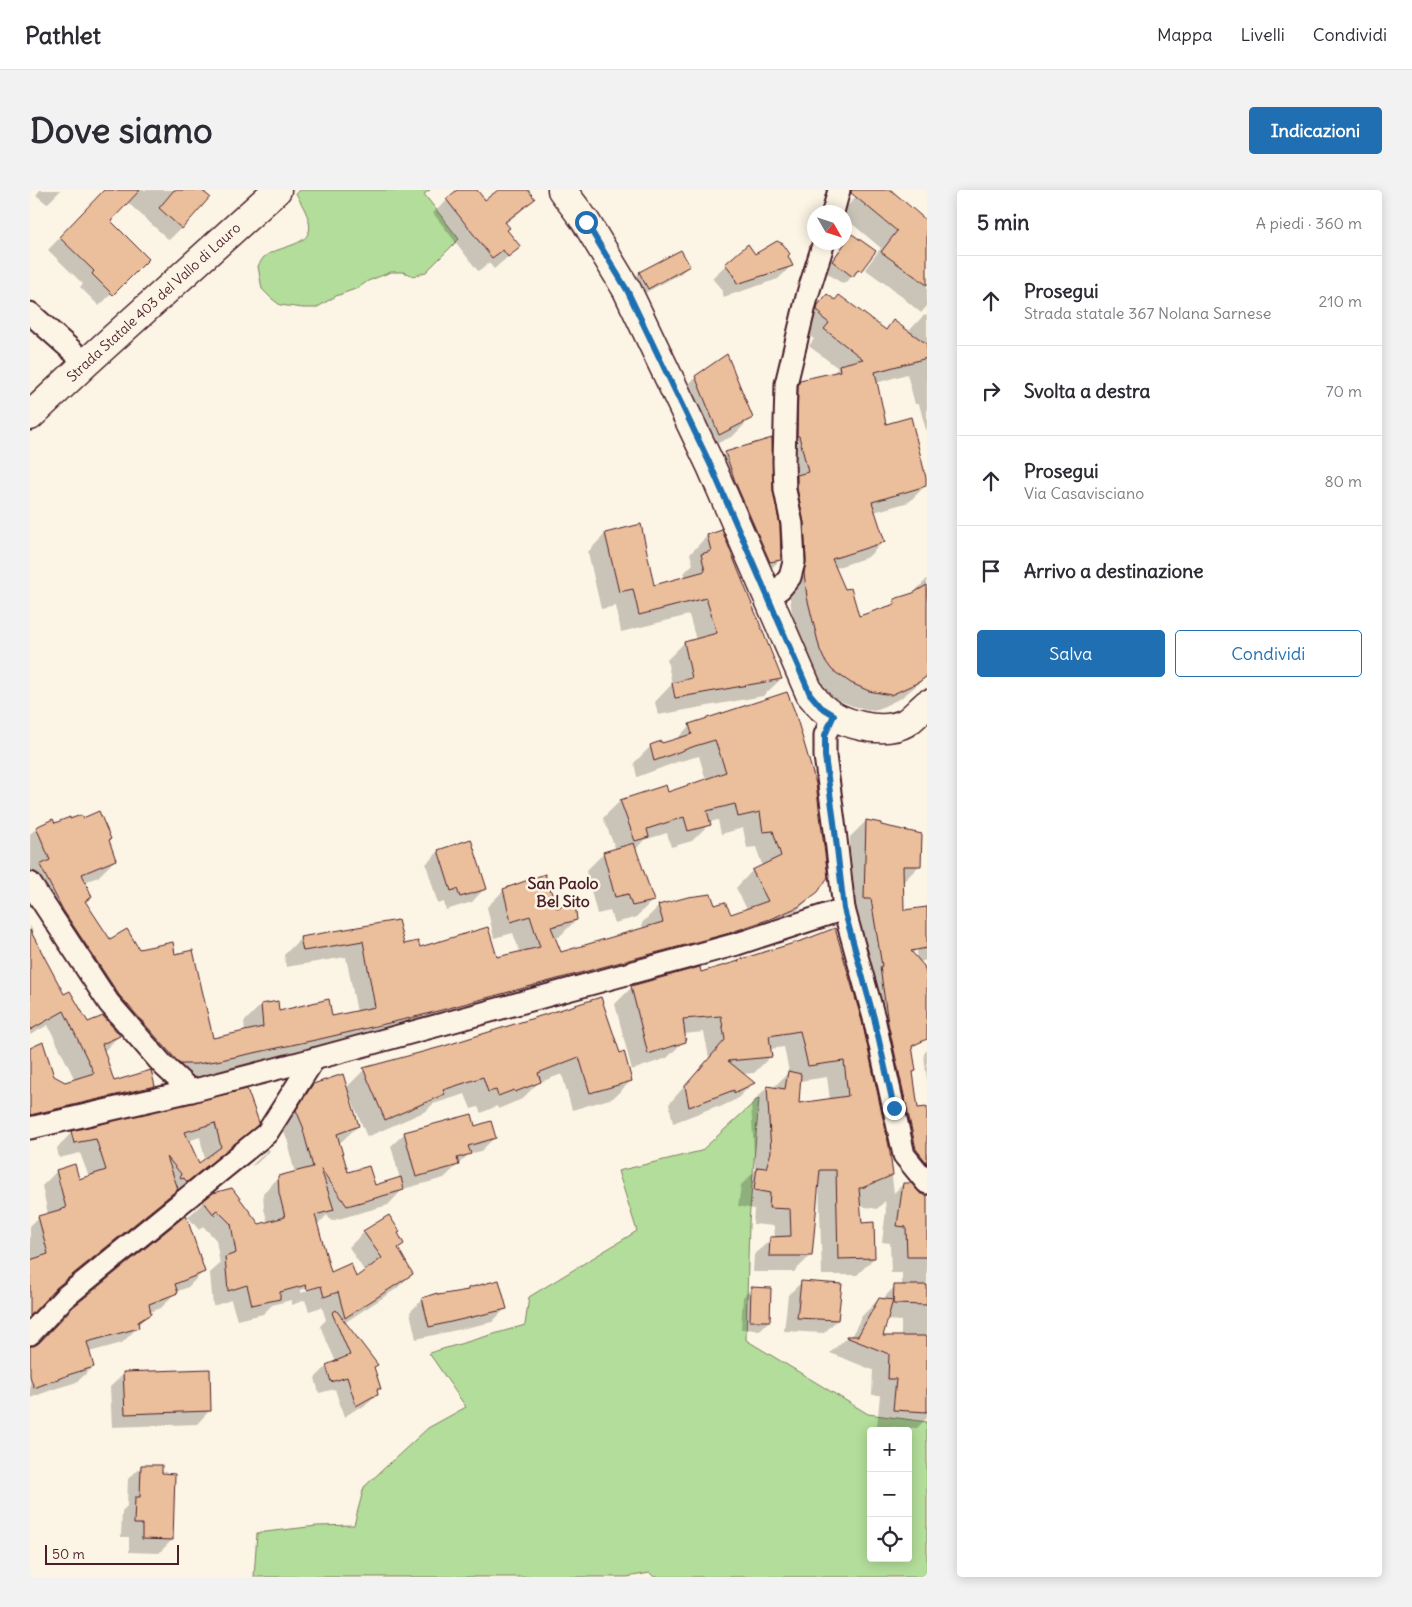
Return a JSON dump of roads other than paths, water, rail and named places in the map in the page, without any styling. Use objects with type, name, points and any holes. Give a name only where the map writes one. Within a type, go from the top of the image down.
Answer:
[{"type":"main road","name":"Strada Statale 403 del Vallo di Lauro","points":[[30,416],[277,190]]},
{"type":"main road","points":[[562,190],[586,222],[627,290],[711,466],[810,694],[821,707],[834,715],[853,724],[872,728],[891,728],[906,722],[927,704]]},
{"type":"street","points":[[835,205],[839,190]]},
{"type":"street","points":[[768,596],[780,589],[790,577],[794,562],[792,524],[786,490],[784,462],[786,384],[808,293],[821,250]]},
{"type":"street","points":[[30,312],[86,363]]},
{"type":"street","points":[[834,715],[825,735],[825,756],[844,909],[874,1018],[904,1155],[927,1183]]},
{"type":"street","points":[[30,883],[109,1003],[163,1065],[191,1091]]},
{"type":"street","points":[[30,1128],[191,1091],[314,1059],[737,944],[844,909]]},
{"type":"street","points":[[30,1334],[64,1298],[267,1132],[314,1059]]},
{"type":"district","name":"San Paolo Bel Sito","points":[[563,892]]}]
